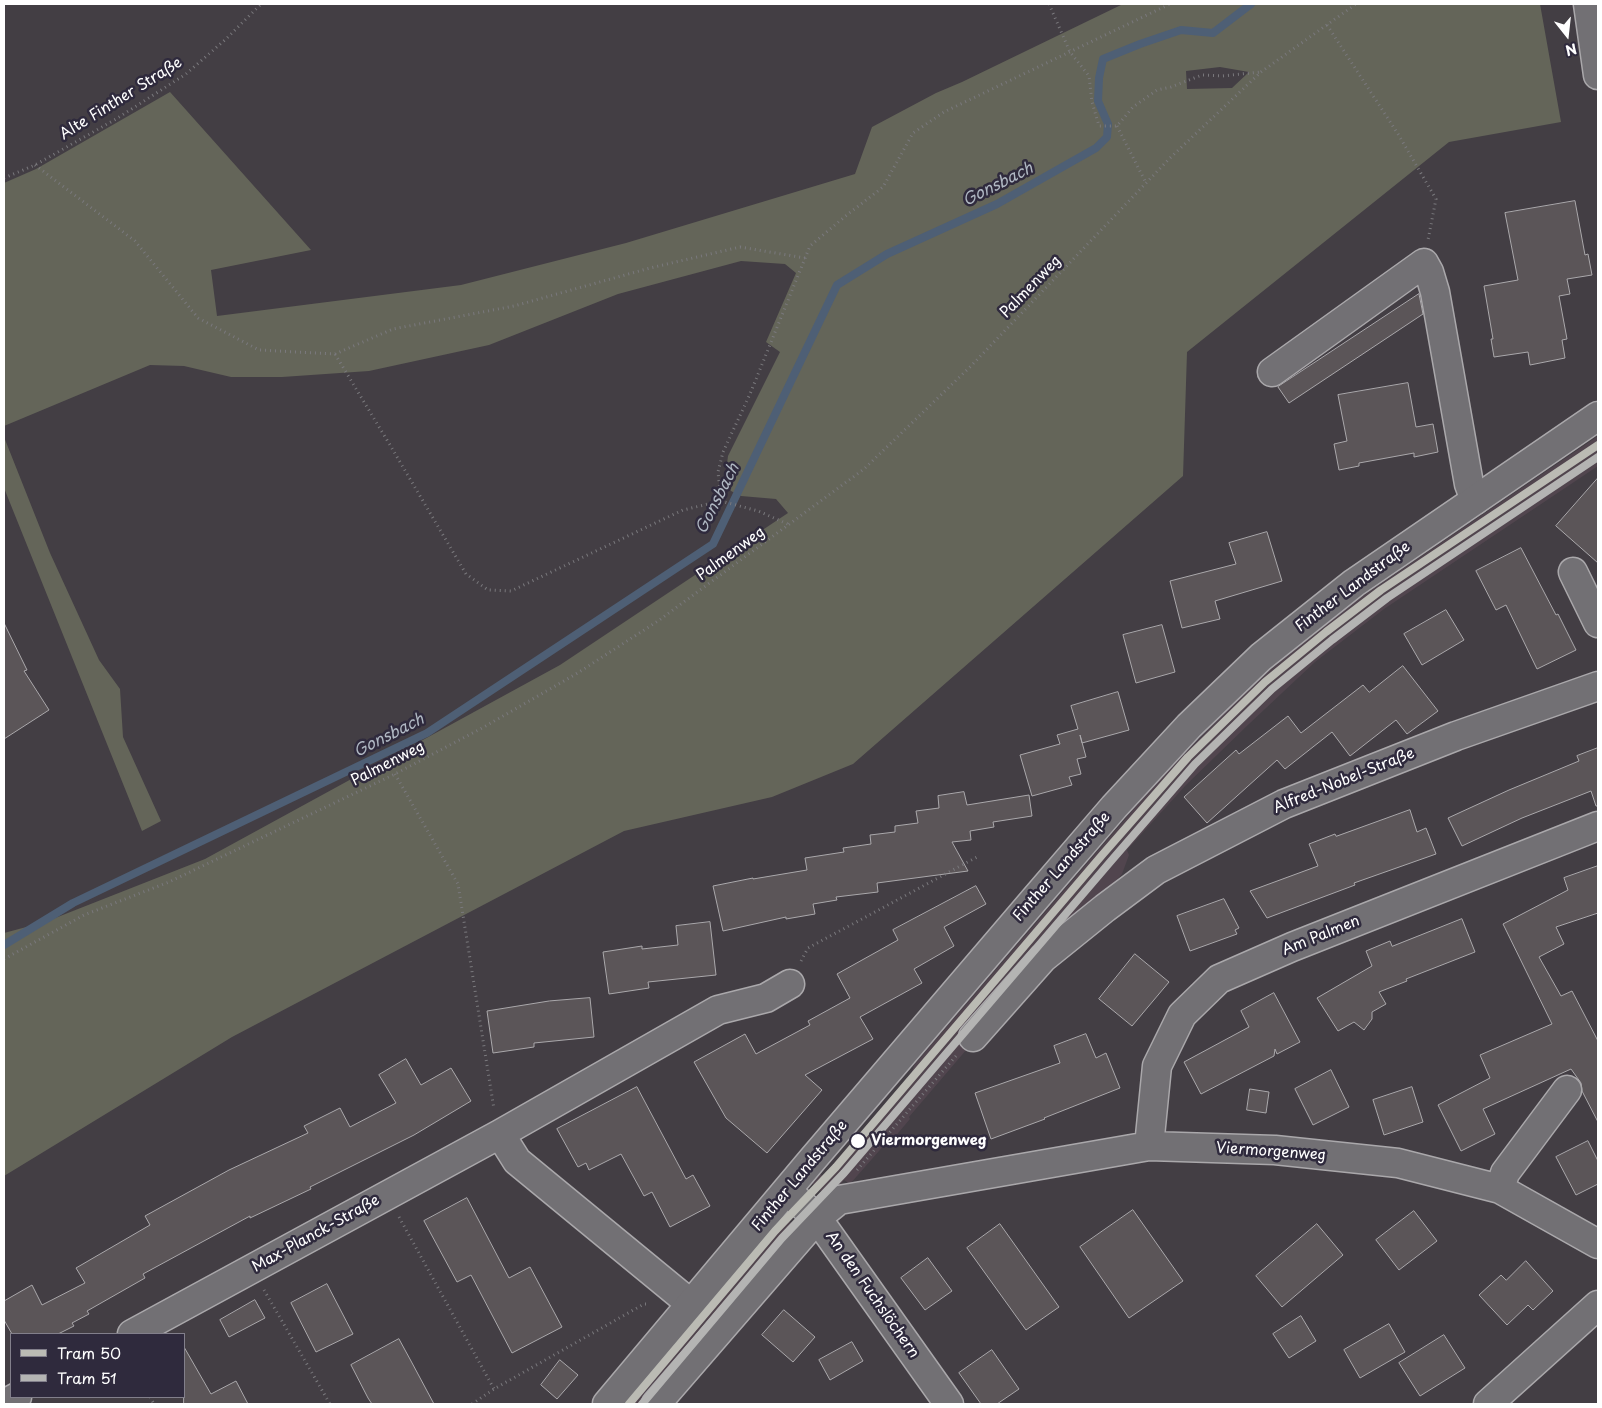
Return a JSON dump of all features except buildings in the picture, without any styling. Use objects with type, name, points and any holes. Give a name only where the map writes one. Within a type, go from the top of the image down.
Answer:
[{"type":"street","points":[[1588,4],[1598,75]]},
{"type":"street","points":[[1272,372],[1424,262],[1435,292],[1468,484],[1475,500]]},
{"type":"street","name":"Finther Landstraße","points":[[608,1404],[690,1304],[1110,811],[1189,726],[1261,657],[1321,608],[1391,557],[1598,416]]},
{"type":"street","points":[[1573,572],[1598,623]]},
{"type":"street","name":"Alfred-Nobel-Straße","points":[[964,1046],[1043,958],[1156,870],[1284,804],[1456,736],[1598,686]]},
{"type":"street","name":"Am Palmen","points":[[1149,1146],[1157,1066],[1182,1015],[1219,979],[1302,943],[1598,826]]},
{"type":"street","name":"Max-Planck-Straße","points":[[134,1333],[387,1195],[498,1124],[718,1010],[766,998],[790,984]]},
{"type":"street","points":[[1500,1189],[1505,1173],[1567,1090]]},
{"type":"street","points":[[498,1124],[517,1161],[690,1304]]},
{"type":"street","name":"Viermorgenweg","points":[[817,1218],[839,1200],[1149,1146],[1275,1150],[1398,1163],[1500,1189],[1598,1244]]},
{"type":"street","name":"An den Fuchslöchern","points":[[787,1191],[817,1218],[950,1404]]},
{"type":"street","points":[[656,1404],[817,1218]]},
{"type":"street","points":[[1488,1404],[1598,1305]]},
{"type":"street","points":[[4,1404],[15,1398]]},
{"type":"path","name":"Alte Finther Straße","points":[[4,178],[35,164],[116,119],[186,74],[226,39],[261,4]]},
{"type":"path","points":[[1049,4],[1070,52],[1089,76],[1092,102],[1099,126],[1117,126],[1133,107],[1157,90],[1171,87],[1202,75],[1222,76],[1261,72]]},
{"type":"path","points":[[721,501],[718,472],[723,452],[750,394],[810,246],[883,188],[913,133],[944,112],[1170,4]]},
{"type":"path","name":"Palmenweg","points":[[4,959],[84,915],[169,882],[395,774],[484,727],[576,674],[658,621],[864,469],[971,366],[1170,158],[1261,72],[1356,4]]},
{"type":"path","points":[[1327,25],[1398,134],[1436,199],[1424,262]]},
{"type":"path","points":[[1117,126],[1146,183]]},
{"type":"path","points":[[35,164],[135,241],[198,318],[259,350],[334,354],[393,329],[514,306],[650,268],[740,247],[805,258]]},
{"type":"path","points":[[334,354],[466,574],[488,590],[511,591],[683,510],[721,501],[758,512],[790,525]]},
{"type":"path","points":[[395,774],[458,884],[498,1124]]},
{"type":"path","points":[[805,953],[808,948],[977,857]]},
{"type":"path","points":[[854,1174],[964,1046]]},
{"type":"path","points":[[387,1195],[494,1389]]},
{"type":"path","points":[[252,1269],[330,1404]]},
{"type":"path","points":[[472,1404],[494,1389],[644,1304]]},
{"type":"shaded area","points":[[1123,4],[1540,4],[1561,122],[1449,142],[1187,352],[1183,476],[853,764],[772,797],[624,831],[232,1037],[4,1176],[4,933],[45,922],[205,859],[560,665],[788,513],[776,499],[741,496],[731,491],[725,480],[728,456],[780,352],[766,342],[796,273],[785,264],[741,261],[618,294],[489,345],[369,371],[282,377],[231,377],[184,366],[150,365],[4,426],[4,183],[36,169],[170,92],[311,250],[211,270],[217,316],[461,285],[626,243],[855,174],[872,127],[936,93]],"holes":[[[1220,67],[1249,72],[1232,88],[1187,89],[1186,71]]]},
{"type":"shaded area","points":[[1598,436],[1598,466],[1384,609],[1315,662],[1249,724],[1186,785],[1127,850],[1129,855],[1122,874],[973,1042],[909,1117],[910,1119],[888,1145],[886,1143],[850,1184],[844,1180],[832,1194],[822,1192],[814,1186],[812,1183],[817,1172],[823,1176],[912,1072],[914,1065],[1112,834],[1159,780],[1234,703],[1271,669],[1354,602]]},
{"type":"shaded area","points":[[4,437],[50,553],[99,660],[120,689],[123,737],[161,821],[142,831],[4,488]]},
{"type":"shaded area","points":[[784,1217],[799,1229],[651,1404],[620,1404],[778,1218]]},
{"type":"waterway","name":"Gonsbach","points":[[4,945],[73,903],[427,733],[713,544],[837,285],[887,254],[997,204],[1096,148],[1107,137],[1108,124],[1098,101],[1099,78],[1103,59],[1181,30],[1213,33],[1251,4]]},
{"type":"tram line","name":"50","points":[[629,1404],[775,1231],[836,1167],[1188,757],[1265,682],[1381,590],[1598,445]]},
{"type":"tram line","name":"51","points":[[642,1404],[782,1238],[844,1173],[1195,764],[1272,689],[1387,598],[1598,457]]},
{"type":"place","name":"Viermorgenweg","points":[[858,1141]]}]
